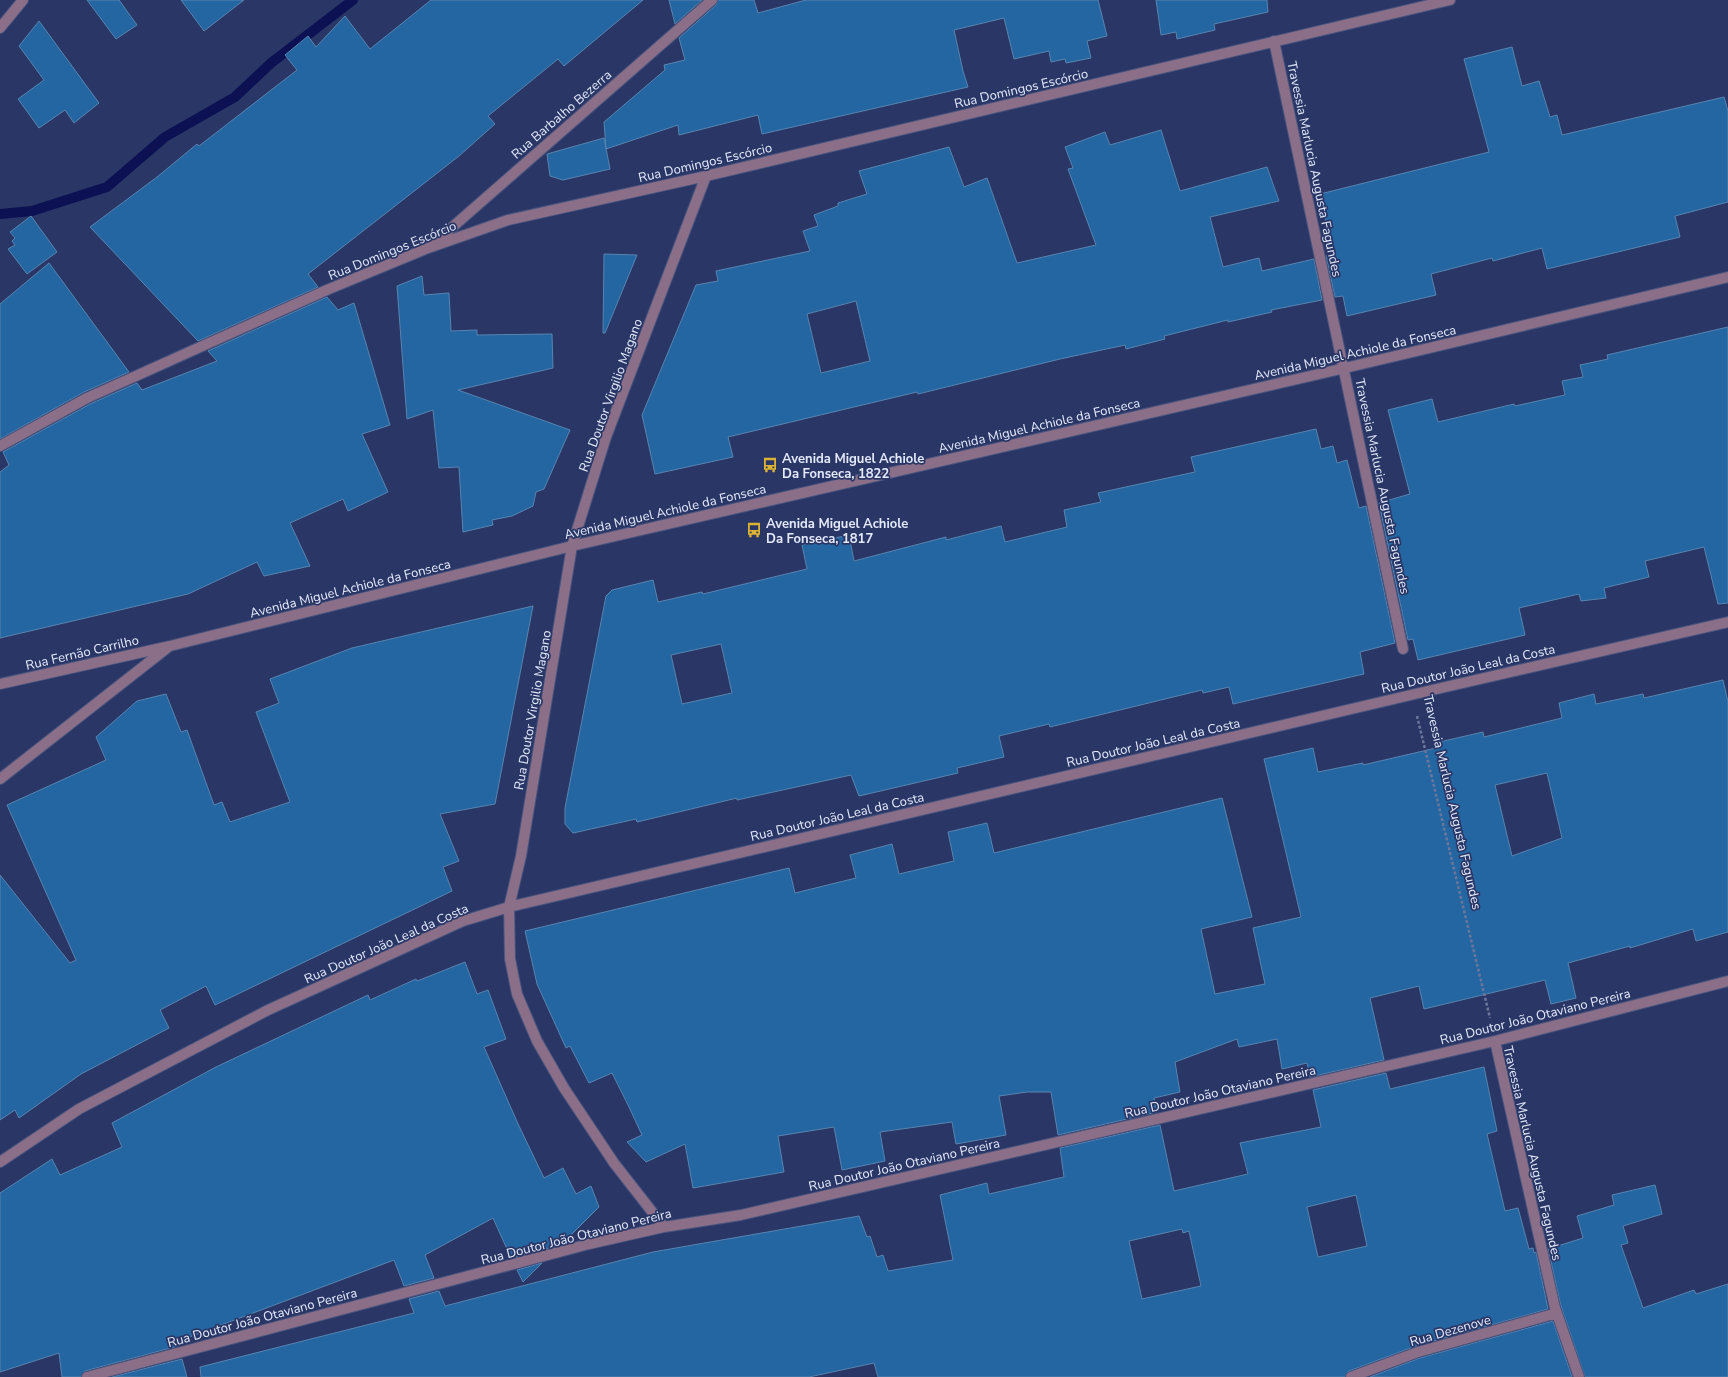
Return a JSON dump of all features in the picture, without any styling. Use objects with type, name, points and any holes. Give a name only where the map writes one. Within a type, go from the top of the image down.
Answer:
[{"type":"street","points":[[0,28],[23,0]]},
{"type":"street","name":"Rua Barbalho Bezerra","points":[[428,248],[712,0]]},
{"type":"street","name":"Rua Domingos Escórcio","points":[[0,446],[87,398],[329,289],[428,248],[508,220],[706,176],[1450,0]]},
{"type":"street","name":"Travessia Marlucia Augusta Fagundes","points":[[1274,42],[1345,368],[1403,649]]},
{"type":"street","name":"Rua Doutor Virgilio Magano","points":[[664,1227],[614,1163],[564,1088],[537,1042],[516,987],[510,959],[509,907],[521,856],[572,546],[606,437],[706,176]]},
{"type":"street","name":"Avenida Miguel Achiole da Fonseca","points":[[0,779],[170,646],[572,546],[1345,368],[1728,277]]},
{"type":"street","name":"Rua Doutor João Leal da Costa","points":[[0,1162],[79,1109],[268,1010],[463,921],[509,907],[1728,622]]},
{"type":"street","name":"Rua Fernão Carrilho","points":[[0,684],[170,646]]},
{"type":"street","name":"Rua Doutor João Otaviano Pereira","points":[[87,1377],[589,1244],[664,1227],[740,1215],[1495,1041],[1728,981]]},
{"type":"street","name":"Travessia Marlucia Augusta Fagundes","points":[[1495,1041],[1555,1308],[1579,1377]]},
{"type":"street","name":"Rua Dezenove","points":[[1351,1377],[1418,1352],[1557,1312]]},
{"type":"path","name":"Travessia Marlucia Augusta Fagundes","points":[[1415,694],[1417,713],[1495,1041]]},
{"type":"building","points":[[87,0],[119,0],[137,25],[116,39]]},
{"type":"building","points":[[181,0],[244,0],[204,31]]},
{"type":"building","points":[[431,0],[643,0],[564,66],[558,59],[488,116],[495,124],[459,156],[308,274],[318,287],[198,341],[90,227],[157,177],[197,144],[199,146],[297,70],[285,55],[308,36],[316,47],[345,16],[370,49]]},
{"type":"building","points":[[669,0],[702,0],[675,24]]},
{"type":"building","points":[[718,0],[754,0],[758,13],[806,0],[1098,0],[1107,36],[1087,41],[1091,58],[1066,63],[1065,59],[1051,62],[1049,51],[1014,59],[1004,18],[954,30],[968,87],[762,134],[758,115],[679,135],[678,125],[606,149],[604,122],[665,70],[664,65],[685,60],[679,38],[716,5]]},
{"type":"building","points":[[1156,0],[1267,0],[1268,12],[1214,24],[1215,30],[1177,39],[1176,32],[1161,35]]},
{"type":"building","points":[[39,21],[99,103],[74,123],[65,110],[39,128],[18,99],[44,80],[19,46]]},
{"type":"building","points":[[1512,47],[1522,86],[1539,81],[1550,117],[1557,115],[1562,135],[1724,97],[1728,111],[1728,202],[1675,216],[1680,237],[1547,269],[1542,248],[1493,261],[1492,258],[1431,274],[1436,295],[1347,316],[1343,296],[1335,297],[1326,256],[1333,254],[1320,194],[1489,152],[1464,59]]},
{"type":"building","points":[[1161,130],[1180,191],[1267,167],[1279,201],[1210,217],[1223,267],[1259,258],[1262,271],[1314,259],[1322,300],[1271,310],[1272,312],[1228,322],[1228,320],[1164,336],[1165,339],[1126,349],[1125,345],[1060,359],[918,394],[917,392],[728,437],[733,457],[655,474],[642,415],[696,285],[718,281],[716,271],[810,251],[803,231],[818,226],[814,215],[838,206],[838,203],[867,194],[859,171],[949,147],[964,187],[987,178],[1017,263],[1096,245],[1068,169],[1073,168],[1065,147],[1105,132],[1110,145]],"holes":[[[856,301],[870,361],[821,373],[807,314]]]},
{"type":"building","points":[[604,138],[610,169],[563,180],[550,176],[547,154]]},
{"type":"building","points":[[31,216],[57,252],[27,274],[8,249],[15,245],[12,241],[15,238],[10,232]]},
{"type":"building","points":[[604,254],[637,255],[605,333],[603,333]]},
{"type":"building","points":[[49,263],[129,372],[84,392],[0,439],[0,304]]},
{"type":"building","points":[[422,276],[424,295],[449,293],[451,331],[477,330],[477,335],[552,334],[553,368],[458,390],[570,430],[544,489],[536,492],[533,506],[512,516],[492,520],[493,525],[463,532],[459,467],[439,468],[433,410],[407,419],[397,286]]},
{"type":"building","points":[[327,297],[338,310],[354,303],[390,425],[362,434],[388,492],[348,511],[343,499],[290,523],[310,566],[264,576],[257,562],[188,594],[0,638],[0,472],[9,465],[3,452],[90,404],[137,383],[142,390],[217,361],[208,351]]},
{"type":"building","points":[[1728,327],[1728,603],[1718,604],[1704,547],[1645,561],[1649,577],[1604,588],[1606,598],[1581,601],[1579,594],[1519,608],[1525,635],[1418,660],[1413,639],[1408,640],[1379,503],[1410,494],[1388,410],[1432,399],[1438,422],[1514,404],[1515,406],[1565,395],[1562,381],[1583,377],[1580,365],[1608,359],[1607,355]]},
{"type":"building","points":[[1316,429],[1321,449],[1333,446],[1337,463],[1347,460],[1359,508],[1366,506],[1395,643],[1360,652],[1364,674],[1233,704],[1229,687],[1203,693],[1202,690],[1050,727],[1049,724],[999,736],[1004,757],[957,768],[958,773],[859,796],[851,775],[737,800],[737,798],[637,822],[636,819],[573,833],[565,824],[565,808],[606,596],[612,590],[653,580],[658,602],[702,592],[703,594],[807,569],[802,545],[849,535],[854,561],[946,537],[946,540],[1001,526],[1005,542],[1067,527],[1064,510],[1101,502],[1098,493],[1195,472],[1191,457]],"holes":[[[721,644],[732,693],[682,704],[671,655]]]},
{"type":"building","points":[[533,606],[495,804],[440,814],[459,861],[443,867],[452,891],[215,1005],[206,986],[160,1010],[169,1028],[81,1074],[19,1118],[15,1110],[0,1120],[0,875],[70,963],[76,960],[7,805],[106,760],[96,737],[137,701],[166,694],[181,732],[187,730],[214,805],[222,802],[230,822],[290,802],[256,712],[279,703],[270,679],[352,648]]},
{"type":"building","points":[[1723,680],[1728,702],[1728,932],[1696,941],[1693,929],[1630,948],[1630,946],[1568,963],[1576,998],[1551,1004],[1545,980],[1424,1009],[1419,986],[1370,998],[1384,1060],[1310,1077],[1307,1063],[1282,1069],[1277,1039],[1239,1047],[1237,1039],[1175,1062],[1180,1092],[1154,1098],[1157,1112],[1058,1135],[1051,1092],[1027,1092],[999,1096],[1006,1135],[956,1144],[952,1122],[880,1132],[885,1161],[842,1170],[834,1127],[778,1136],[784,1172],[693,1188],[685,1144],[646,1162],[627,1142],[642,1135],[612,1073],[589,1083],[570,1046],[566,1048],[537,984],[525,931],[789,868],[795,893],[856,878],[850,855],[892,844],[899,874],[954,861],[948,832],[987,823],[994,853],[1222,798],[1252,917],[1201,929],[1215,994],[1265,984],[1253,928],[1301,917],[1264,759],[1313,748],[1318,772],[1363,763],[1363,765],[1436,748],[1435,743],[1483,732],[1484,737],[1562,718],[1559,703],[1594,694],[1596,704],[1643,694],[1644,698]],"holes":[[[1547,773],[1562,838],[1512,856],[1495,785]]]},
{"type":"building","points":[[465,962],[477,994],[488,990],[506,1039],[484,1047],[544,1178],[563,1168],[576,1194],[591,1186],[599,1207],[561,1245],[511,1258],[493,1218],[425,1255],[434,1278],[404,1286],[394,1260],[176,1342],[178,1346],[85,1371],[81,1377],[62,1377],[59,1353],[0,1372],[0,1193],[52,1159],[60,1175],[122,1147],[112,1123],[216,1067],[368,995],[370,1000],[416,979],[417,981]]},
{"type":"building","points":[[1484,1067],[1497,1131],[1487,1134],[1505,1211],[1518,1208],[1529,1249],[1533,1248],[1534,1253],[1536,1252],[1548,1309],[1416,1346],[1349,1371],[1345,1377],[878,1377],[874,1363],[809,1377],[201,1377],[200,1367],[414,1313],[409,1299],[439,1291],[445,1306],[653,1252],[859,1216],[867,1237],[870,1236],[877,1257],[883,1255],[888,1271],[953,1260],[940,1195],[987,1183],[989,1194],[1064,1177],[1060,1148],[1160,1125],[1174,1191],[1248,1174],[1240,1143],[1321,1127],[1313,1090],[1386,1073],[1390,1089]],"holes":[[[1356,1195],[1367,1246],[1318,1257],[1307,1207]],[[1182,1229],[1183,1233],[1189,1231],[1201,1286],[1142,1299],[1129,1241]]]},
{"type":"building","points":[[1655,1185],[1662,1214],[1623,1226],[1628,1243],[1621,1245],[1643,1308],[1694,1290],[1696,1294],[1728,1284],[1728,1377],[1585,1377],[1561,1306],[1548,1249],[1583,1238],[1577,1216],[1614,1205],[1612,1195]]},
{"type":"building","points":[[542,1263],[523,1282],[517,1270]]},
{"type":"building","points":[[1553,1321],[1572,1377],[1370,1377],[1420,1358]]},
{"type":"building","points":[[182,1359],[187,1377],[112,1377]]},
{"type":"waterway","points":[[0,214],[32,211],[107,187],[165,137],[235,97],[271,63],[353,0]]},
{"type":"place","name":"Avenida Miguel Achiole Da Fonseca, 1822","points":[[770,465]]},
{"type":"place","name":"Avenida Miguel Achiole Da Fonseca, 1817","points":[[754,530]]}]
